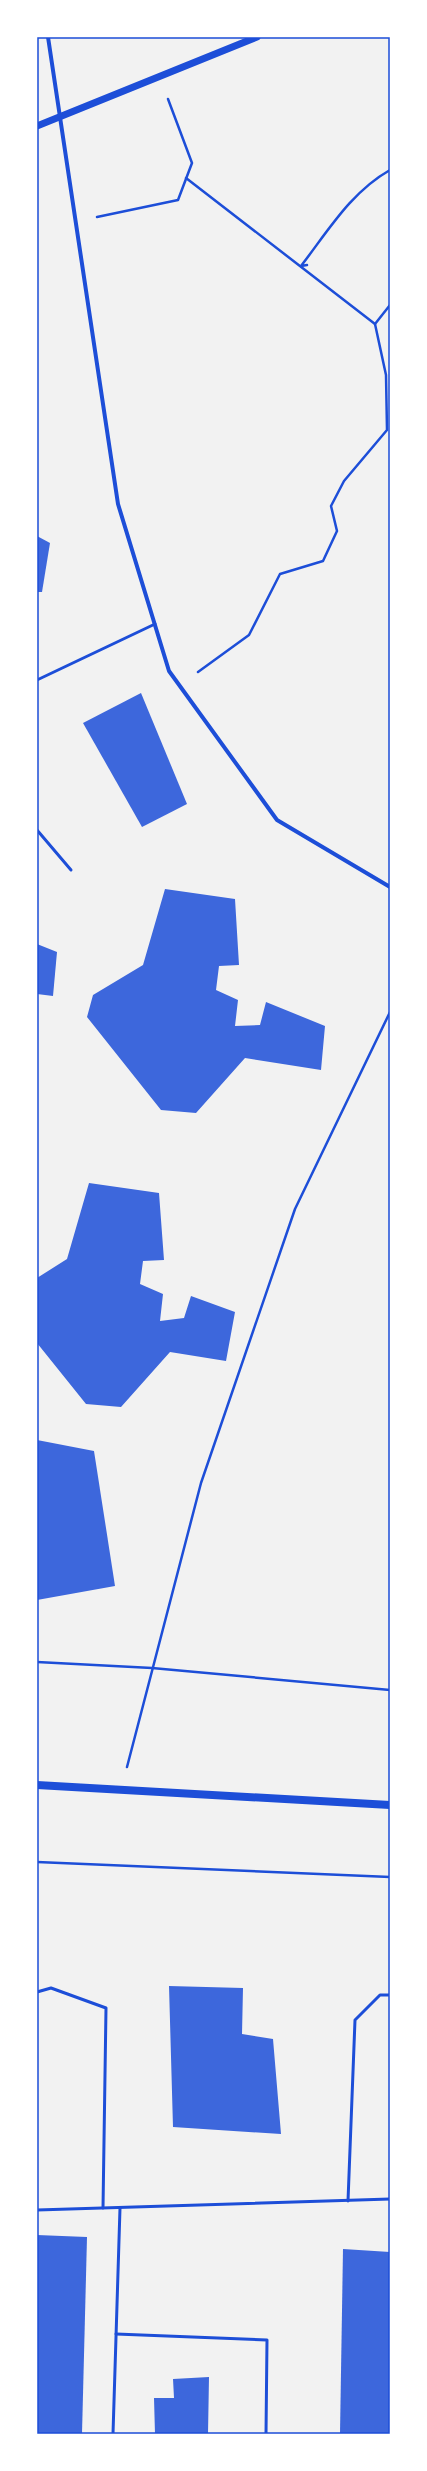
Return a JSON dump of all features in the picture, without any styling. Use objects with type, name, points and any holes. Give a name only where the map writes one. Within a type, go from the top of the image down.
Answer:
[{"type":"main road","points":[[37,1785],[390,1804]]},
{"type":"street","points":[[48,37],[62,116],[118,504],[169,671],[277,820],[390,887]]},
{"type":"street","points":[[37,126],[257,37]]},
{"type":"lane","points":[[37,680],[155,624]]},
{"type":"lane","points":[[37,830],[71,870]]},
{"type":"lane","points":[[37,1992],[51,1988],[106,2008],[104,2208]]},
{"type":"lane","points":[[348,2201],[355,2020],[380,1995],[390,1996]]},
{"type":"lane","points":[[37,2210],[390,2200]]},
{"type":"lane","points":[[113,2434],[120,2208]]},
{"type":"lane","points":[[116,2334],[267,2340],[266,2434]]},
{"type":"path","points":[[77,222],[178,200],[192,163],[160,76]]},
{"type":"path","points":[[301,266],[342,210],[376,178],[390,170]]},
{"type":"path","points":[[179,684],[213,662],[249,635],[280,574],[323,561],[337,530],[331,506],[344,481],[387,430],[386,375],[375,324],[186,178]]},
{"type":"path","points":[[301,266],[307,265]]},
{"type":"path","points":[[375,324],[390,305]]},
{"type":"path","points":[[121,1789],[201,1483],[295,1209],[390,1012]]},
{"type":"path","points":[[37,1662],[152,1668],[390,1690]]},
{"type":"path","points":[[37,1862],[390,1877]]},
{"type":"building","points":[[37,536],[50,543],[42,592],[37,592]]},
{"type":"building","points":[[141,693],[187,804],[142,827],[83,723]]},
{"type":"building","points":[[165,889],[235,899],[239,965],[219,966],[216,990],[238,1000],[235,1026],[260,1025],[266,1002],[325,1026],[321,1070],[245,1058],[196,1113],[161,1110],[87,1017],[93,995],[143,965]]},
{"type":"building","points":[[37,944],[57,952],[53,996],[37,994]]},
{"type":"building","points":[[89,1183],[159,1193],[164,1260],[143,1261],[140,1284],[163,1294],[160,1321],[184,1318],[191,1296],[235,1312],[226,1361],[170,1352],[121,1407],[86,1404],[37,1343],[37,1278],[67,1259]]},
{"type":"building","points":[[37,1440],[94,1451],[115,1586],[37,1600]]},
{"type":"building","points":[[169,1986],[243,1988],[242,2034],[273,2039],[281,2134],[173,2127]]},
{"type":"building","points":[[37,2235],[87,2237],[82,2434],[37,2434]]},
{"type":"building","points":[[343,2249],[390,2252],[390,2434],[340,2434]]},
{"type":"building","points":[[209,2377],[208,2434],[155,2434],[154,2398],[174,2398],[173,2379]]}]
